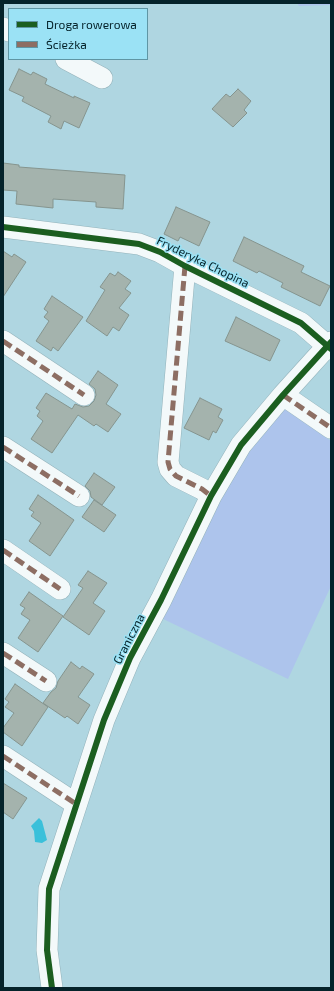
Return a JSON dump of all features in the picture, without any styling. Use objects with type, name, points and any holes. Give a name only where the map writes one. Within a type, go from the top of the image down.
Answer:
[{"type":"street","points":[[68,60],[102,78]]},
{"type":"street","name":"Fryderyka Chopina","points":[[3,227],[139,244],[160,252],[185,266],[301,323],[330,346]]},
{"type":"street","points":[[185,266],[168,462],[170,469],[176,476],[202,489],[211,496]]},
{"type":"street","points":[[3,342],[84,395]]},
{"type":"street","name":"Graniczna","points":[[52,988],[47,950],[49,889],[104,720],[130,658],[161,600],[211,496],[241,445],[283,395],[330,346]]},
{"type":"street","points":[[283,395],[331,428]]},
{"type":"street","points":[[3,447],[79,496]]},
{"type":"street","points":[[3,550],[60,589]]},
{"type":"street","points":[[3,653],[46,681]]},
{"type":"street","points":[[3,756],[76,804]]},
{"type":"shaded area","points":[[297,3],[331,3],[331,5],[299,6]]},
{"type":"shaded area","points":[[279,404],[331,441],[331,586],[288,679],[159,617],[217,494]]},
{"type":"shaded area","points":[[39,818],[42,821],[47,840],[42,843],[35,842],[34,831],[31,826]]},
{"type":"building","points":[[19,69],[31,75],[33,72],[47,79],[45,84],[74,98],[74,96],[90,103],[79,128],[64,121],[61,129],[48,122],[51,116],[22,101],[24,97],[9,90]]},
{"type":"building","points":[[238,89],[251,101],[244,110],[247,113],[233,127],[212,109],[226,94],[230,97]]},
{"type":"building","points":[[3,163],[19,165],[19,167],[125,175],[123,209],[96,207],[96,202],[53,199],[53,208],[16,204],[17,191],[3,190]]},
{"type":"building","points":[[176,207],[210,222],[199,246],[180,237],[178,241],[164,234]]},
{"type":"building","points":[[244,237],[304,266],[301,272],[330,286],[320,306],[281,287],[283,283],[259,271],[257,273],[233,261]]},
{"type":"building","points":[[3,251],[12,257],[14,254],[26,262],[3,297]]},
{"type":"building","points":[[118,272],[131,281],[125,289],[131,293],[119,308],[129,315],[119,331],[113,327],[107,336],[86,321],[105,290],[100,287],[110,273],[115,276]]},
{"type":"building","points":[[52,296],[83,317],[58,351],[53,347],[51,351],[36,341],[49,321],[44,317],[48,312],[44,309]]},
{"type":"building","points":[[236,317],[280,340],[270,361],[225,341]]},
{"type":"building","points":[[98,371],[118,385],[106,404],[121,414],[108,432],[96,424],[94,426],[78,415],[52,453],[31,439],[43,421],[37,416],[40,411],[36,408],[46,393],[72,409],[75,404],[83,407],[89,406],[94,401],[96,395],[95,389],[89,384]]},
{"type":"building","points":[[200,398],[222,409],[218,417],[223,420],[216,433],[213,431],[209,440],[184,428]]},
{"type":"building","points":[[94,473],[115,487],[102,505],[91,497],[90,491],[85,486]]},
{"type":"building","points":[[38,495],[74,520],[50,556],[29,541],[41,523],[31,516],[34,512],[29,509]]},
{"type":"building","points":[[94,500],[116,515],[104,532],[82,517]]},
{"type":"building","points":[[88,571],[107,583],[93,603],[105,611],[89,635],[63,617],[83,588],[78,585]]},
{"type":"building","points":[[29,592],[63,616],[38,652],[18,638],[30,620],[21,614],[25,608],[20,605]]},
{"type":"building","points":[[71,662],[80,669],[82,666],[94,674],[78,697],[90,705],[78,724],[67,716],[65,718],[43,703],[56,688],[58,681]]},
{"type":"building","points":[[15,684],[48,707],[22,746],[3,732],[3,728],[14,713],[5,707],[9,702],[5,699]]},
{"type":"building","points":[[3,783],[27,798],[13,819],[3,812]]},
{"type":"marked path","points":[[185,266],[168,462],[170,469],[176,476],[202,489],[211,496]]},
{"type":"marked path","points":[[3,341],[84,395]]},
{"type":"marked path","points":[[283,395],[331,428]]},
{"type":"marked path","points":[[3,447],[79,496]]},
{"type":"marked path","points":[[3,550],[60,589]]},
{"type":"marked path","points":[[3,653],[46,681]]},
{"type":"marked path","points":[[3,756],[76,804]]},
{"type":"cycle path","points":[[3,227],[139,244],[160,252],[185,266],[301,323],[331,349]]},
{"type":"cycle path","points":[[52,988],[47,950],[49,889],[104,720],[130,658],[161,600],[211,496],[241,445],[283,395],[331,342]]}]
